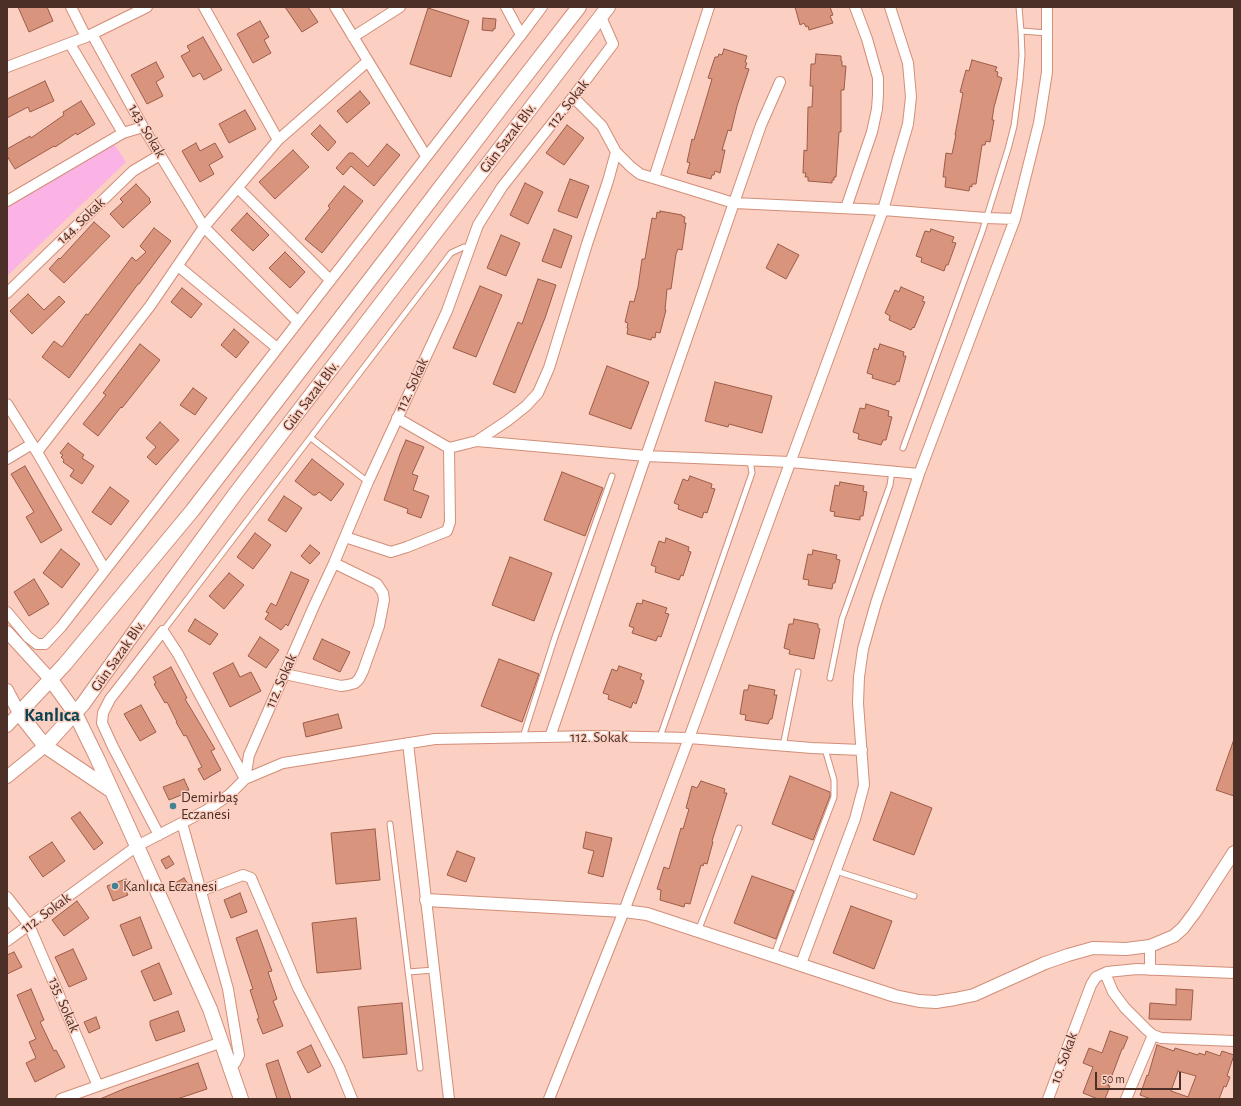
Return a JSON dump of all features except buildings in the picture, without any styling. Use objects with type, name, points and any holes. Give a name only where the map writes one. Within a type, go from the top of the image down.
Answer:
[{"type":"main road","name":"Gün Sazak Blv.","points":[[19,713],[65,664],[192,511],[579,7]]},
{"type":"main road","name":"Gün Sazak Blv.","points":[[45,746],[83,704],[236,493],[605,12]]},
{"type":"main road","points":[[51,680],[75,714],[137,846],[210,1009],[241,1099]]},
{"type":"main road","points":[[19,713],[45,746],[112,791]]},
{"type":"street","name":"143. Sokak","points":[[71,7],[204,227],[298,322]]},
{"type":"street","points":[[7,67],[89,36],[147,7]]},
{"type":"street","points":[[204,7],[278,140]]},
{"type":"street","points":[[335,7],[426,156]]},
{"type":"street","points":[[353,37],[400,7]]},
{"type":"street","points":[[506,7],[521,35]]},
{"type":"street","points":[[7,612],[28,637],[37,644],[45,644],[61,627],[542,7]]},
{"type":"street","points":[[654,178],[709,7]]},
{"type":"street","points":[[846,208],[872,132],[877,109],[878,95],[878,78],[867,39],[855,7]]},
{"type":"street","points":[[549,1099],[624,911],[690,738],[883,210],[908,124],[911,97],[908,63],[890,7]]},
{"type":"street","points":[[801,964],[856,819],[864,785],[858,702],[859,677],[863,648],[876,603],[919,474],[1015,218],[1039,123],[1047,72],[1048,7]]},
{"type":"street","name":"112. Sokak","points":[[245,779],[249,755],[368,482],[447,311],[468,249],[478,225],[502,187],[613,44],[605,12]]},
{"type":"street","points":[[70,44],[123,133]]},
{"type":"street","points":[[7,459],[34,448],[150,306],[204,227],[278,140],[368,61]]},
{"type":"street","points":[[550,736],[761,125],[780,82]]},
{"type":"street","points":[[573,97],[602,126],[616,152],[640,174],[734,203],[883,210],[986,218],[1015,218]]},
{"type":"street","points":[[7,200],[123,133],[143,127]]},
{"type":"street","points":[[477,441],[507,421],[526,406],[538,393],[549,368],[586,244],[608,181],[616,152]]},
{"type":"street","name":"144. Sokak","points":[[7,293],[133,171],[160,155]]},
{"type":"street","points":[[238,188],[330,280]]},
{"type":"street","points":[[178,266],[277,348]]},
{"type":"street","points":[[7,404],[105,570]]},
{"type":"street","points":[[397,418],[449,448],[477,441],[646,456],[790,462],[919,474]]},
{"type":"street","points":[[345,537],[392,552],[447,531],[450,522],[449,448]]},
{"type":"street","points":[[285,674],[341,686],[348,686],[355,683],[363,671],[379,626],[384,600],[383,593],[377,584],[334,563]]},
{"type":"street","points":[[159,835],[102,723],[103,713],[110,699],[163,631],[178,654],[245,779]]},
{"type":"street","points":[[7,632],[51,680]]},
{"type":"street","points":[[7,690],[19,713]]},
{"type":"street","name":"Gün Sazak Blv.","points":[[7,726],[19,713]]},
{"type":"street","name":"112. Sokak","points":[[7,941],[137,846],[206,810],[230,795],[245,779],[283,763],[435,739],[550,736],[690,738],[825,749],[862,750]]},
{"type":"street","points":[[408,743],[450,1099]]},
{"type":"street","name":"Gün Sazak Blv.","points":[[7,778],[45,746]]},
{"type":"street","points":[[182,823],[228,989],[239,1055],[231,1067]]},
{"type":"street","points":[[426,900],[624,911],[647,914],[895,996],[919,1001],[936,1002],[955,1000],[974,994],[1045,963],[1094,948],[1150,946],[1174,936],[1183,928],[1195,912],[1234,852]]},
{"type":"street","points":[[201,891],[243,876],[250,878],[295,981],[339,1067],[352,1099]]},
{"type":"street","name":"135. Sokak","points":[[7,897],[29,925],[98,1086]]},
{"type":"street","points":[[1150,946],[1150,970]]},
{"type":"street","points":[[1234,973],[1137,969],[1104,973],[1113,992],[1124,1008],[1153,1035],[1161,1038],[1234,1041]]},
{"type":"street","name":"10. Sokak","points":[[1048,1099],[1091,985],[1096,977],[1104,973]]},
{"type":"street","points":[[1126,1099],[1153,1035]]},
{"type":"street","points":[[61,1099],[222,1042]]},
{"type":"lane","points":[[903,448],[982,232],[1008,149],[1014,126],[1020,80],[1021,31],[1019,7]]},
{"type":"lane","points":[[1021,31],[1048,33]]},
{"type":"lane","points":[[163,631],[451,253],[464,247],[468,249]]},
{"type":"lane","points":[[311,438],[368,482]]},
{"type":"lane","points":[[660,737],[752,473],[750,460]]},
{"type":"lane","points":[[830,678],[842,619],[890,485],[892,471]]},
{"type":"lane","points":[[523,737],[555,637],[612,476]]},
{"type":"lane","points":[[783,746],[798,672]]},
{"type":"lane","points":[[774,956],[834,797],[834,780],[825,749]]},
{"type":"lane","points":[[390,824],[420,1068]]},
{"type":"lane","points":[[698,931],[739,828]]},
{"type":"lane","points":[[836,871],[914,896]]},
{"type":"lane","points":[[408,972],[434,970]]},
{"type":"shaded area","points":[[114,144],[126,162],[7,276],[7,207]]},
{"type":"place","name":"Demirbaş Eczanesi","points":[[173,806]]},
{"type":"place","name":"Kanlıca Eczanesi","points":[[115,886]]},
{"type":"district","name":"Kanlıca","points":[[52,715]]}]
